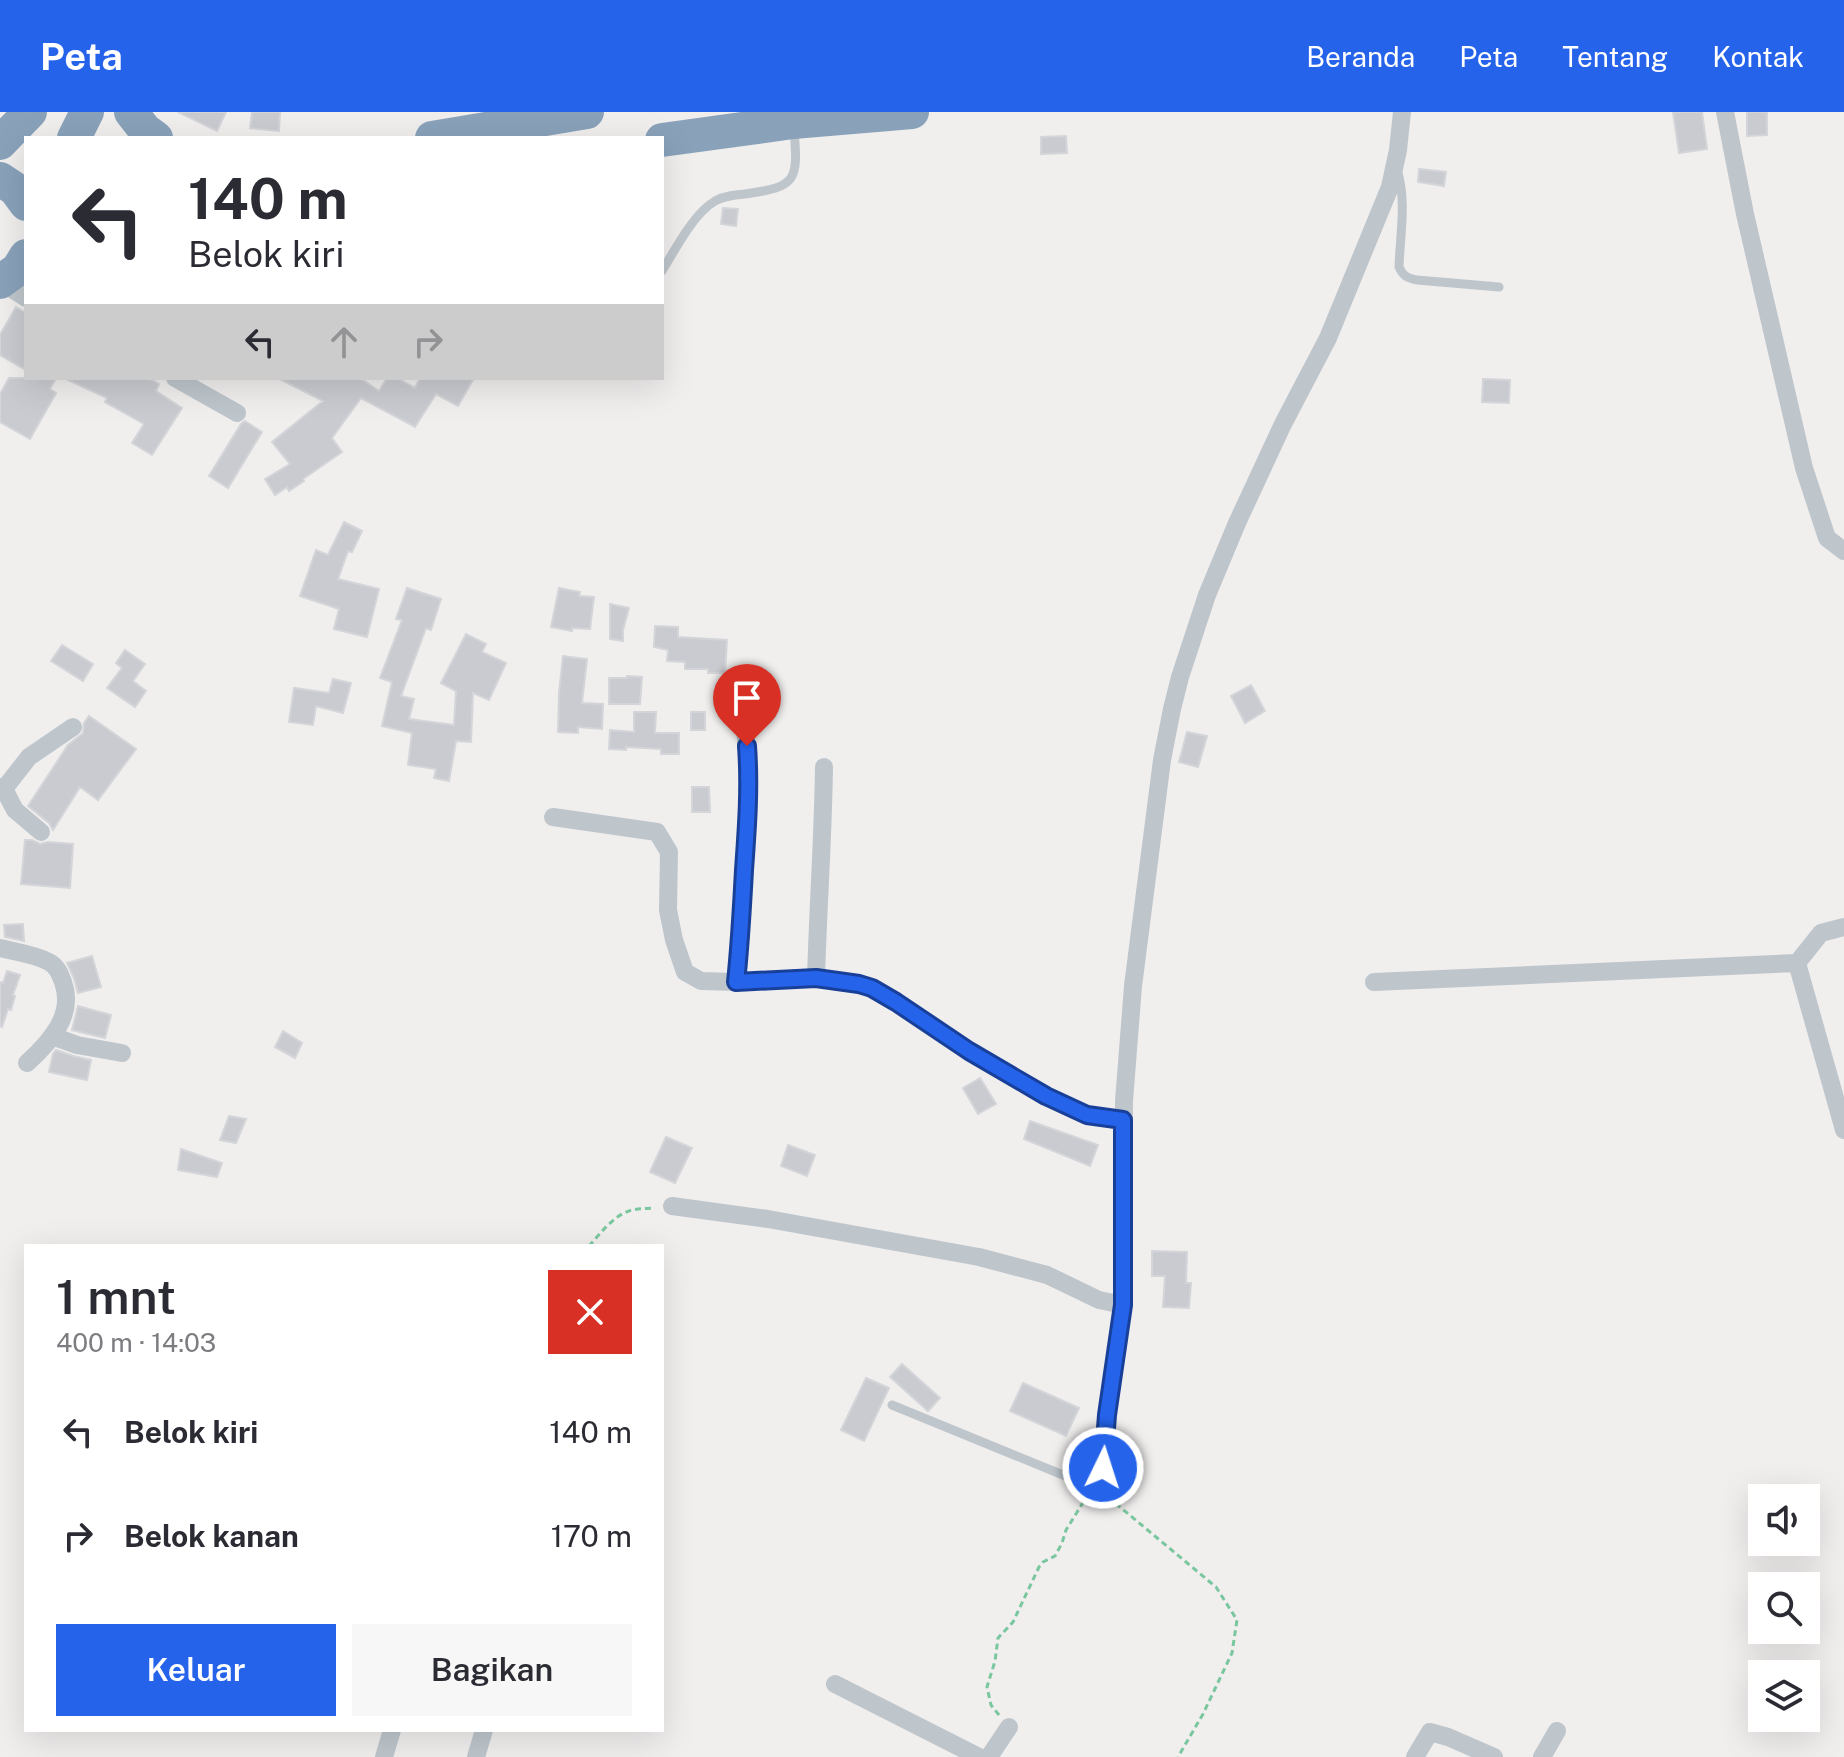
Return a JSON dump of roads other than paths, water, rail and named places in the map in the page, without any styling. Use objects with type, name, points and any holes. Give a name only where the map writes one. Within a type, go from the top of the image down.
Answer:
[{"type":"highway","points":[[0,143],[30,112]]},
{"type":"highway","points":[[75,136],[87,112]]},
{"type":"highway","points":[[131,112],[153,136]]},
{"type":"highway","points":[[444,136],[587,112]]},
{"type":"highway","points":[[664,140],[793,122],[912,112]]},
{"type":"highway","points":[[0,179],[15,189],[24,200]]},
{"type":"street","points":[[672,1206],[768,1219],[979,1257],[1036,1272],[1099,1300],[1123,1305],[1123,1120],[1133,986],[1166,736],[1180,677],[1207,595],[1276,438],[1333,327],[1390,187],[1402,112]]},
{"type":"street","points":[[1725,112],[1745,214],[1804,468],[1827,538],[1844,551]]},
{"type":"street","points":[[179,380],[237,413]]},
{"type":"street","points":[[41,832],[15,810],[2,788],[29,757],[73,727]]},
{"type":"street","points":[[736,982],[748,823],[745,729]]},
{"type":"street","points":[[816,978],[824,767]]},
{"type":"street","points":[[553,817],[657,832],[669,852],[668,910],[674,940],[685,972],[701,981],[816,978],[872,988],[1046,1096],[1087,1115],[1123,1120]]},
{"type":"street","points":[[1374,982],[1797,963],[1821,933],[1844,927]]},
{"type":"street","points":[[0,948],[50,962],[58,970],[67,992],[60,1026],[27,1063]]},
{"type":"street","points":[[1797,963],[1840,1102],[1844,1130]]},
{"type":"street","points":[[52,1036],[77,1045],[122,1053]]},
{"type":"street","points":[[835,1684],[979,1757]]},
{"type":"street","points":[[989,1757],[1009,1727]]},
{"type":"street","points":[[1542,1757],[1557,1731]]},
{"type":"street","points":[[384,1757],[391,1732]]},
{"type":"street","points":[[476,1757],[483,1732]]},
{"type":"street","points":[[1415,1757],[1430,1732],[1494,1757]]},
{"type":"lane","points":[[664,268],[695,219],[714,202],[728,196],[782,187],[791,181],[795,154],[793,122]]},
{"type":"lane","points":[[1395,162],[1402,185],[1399,267],[1403,274],[1417,280],[1499,287]]},
{"type":"lane","points":[[892,1405],[1097,1488],[1103,1468],[1107,1415],[1123,1305]]}]
